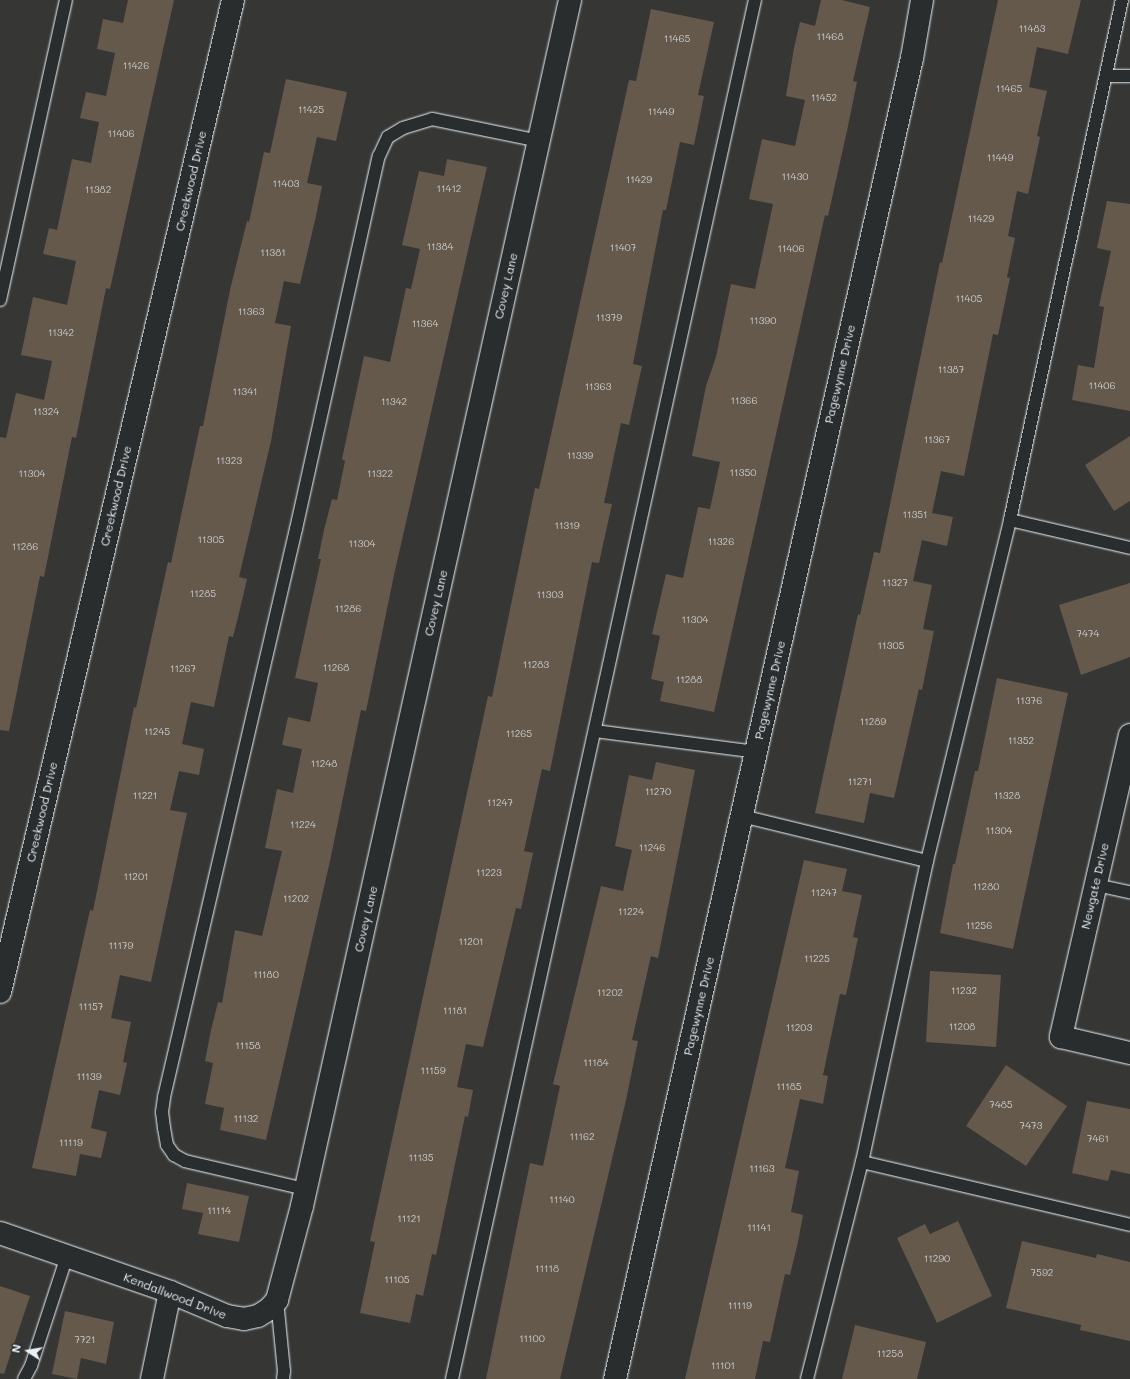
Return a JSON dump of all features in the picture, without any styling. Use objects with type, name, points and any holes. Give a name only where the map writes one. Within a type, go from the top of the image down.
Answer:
[{"type":"street","name":"Creekwood Drive","points":[[0,992],[233,0]]},
{"type":"street","name":"Covey Lane","points":[[304,1197],[570,0]]},
{"type":"street","name":"Pagewynne Drive","points":[[614,1379],[910,66],[922,0]]},
{"type":"street","name":"Newgate Drive","points":[[1130,735],[1061,1037],[1130,1053]]},
{"type":"street","points":[[277,1300],[304,1197]]},
{"type":"street","name":"Kendallwood Drive","points":[[0,1233],[170,1292],[227,1316],[244,1319],[258,1316],[269,1309],[277,1300]]},
{"type":"street","points":[[152,1379],[170,1292]]},
{"type":"lane","points":[[0,300],[66,0]]},
{"type":"lane","points":[[452,1379],[755,0]]},
{"type":"lane","points":[[807,1379],[862,1162],[927,861],[1010,520],[1108,76],[1122,0]]},
{"type":"lane","points":[[1108,76],[1130,76]]},
{"type":"lane","points":[[304,1197],[185,1161],[174,1155],[167,1145],[162,1112],[166,1089],[296,529],[379,156],[388,138],[403,128],[432,119],[539,140]]},
{"type":"lane","points":[[1010,520],[1130,548]]},
{"type":"lane","points":[[595,731],[756,752]]},
{"type":"lane","points":[[742,816],[927,861]]},
{"type":"lane","points":[[1096,885],[1130,892]]},
{"type":"lane","points":[[862,1162],[1130,1225]]},
{"type":"lane","points":[[24,1379],[31,1366],[67,1256]]},
{"type":"lane","points":[[277,1300],[284,1371],[282,1379]]},
{"type":"building","points":[[128,0],[174,0],[110,289],[106,288],[76,438],[72,437],[44,577],[40,576],[9,731],[0,730],[0,437],[6,438],[16,393],[44,400],[52,361],[21,355],[33,297],[67,305],[76,261],[43,254],[49,228],[57,230],[72,159],[91,163],[99,122],[80,118],[86,92],[106,96],[115,53],[97,49],[103,19],[123,23]]},
{"type":"building","points":[[821,0],[842,0],[870,7],[853,81],[857,82],[847,131],[828,216],[825,215],[714,712],[660,701],[664,682],[651,679],[660,636],[652,634],[666,574],[683,578],[698,507],[710,509],[720,462],[692,456],[706,386],[716,357],[731,284],[755,289],[773,204],[749,199],[762,139],[795,146],[805,100],[786,96],[794,48],[800,22],[815,26]]},
{"type":"building","points":[[998,0],[1081,0],[1068,54],[1037,47],[1029,87],[1047,91],[1037,136],[1040,137],[1028,194],[1017,191],[1008,236],[1015,238],[1007,277],[1010,278],[998,335],[993,334],[964,476],[941,471],[932,513],[953,517],[947,546],[922,540],[913,581],[932,585],[923,629],[934,631],[922,690],[919,689],[894,798],[870,793],[864,823],[815,813],[858,614],[860,615],[874,552],[880,553],[940,262],[942,263]]},
{"type":"building","points":[[651,9],[714,22],[698,95],[704,96],[694,145],[680,142],[666,210],[663,210],[633,364],[642,366],[629,425],[621,423],[604,503],[612,504],[599,563],[592,562],[550,771],[542,769],[524,851],[533,853],[521,909],[516,908],[483,1047],[466,1044],[457,1087],[473,1090],[468,1117],[465,1116],[436,1255],[432,1254],[423,1296],[416,1294],[410,1323],[360,1313],[375,1242],[370,1241],[488,696],[492,697],[535,488],[539,489],[629,80],[636,81]]},
{"type":"building","points":[[286,79],[347,92],[336,141],[317,137],[307,183],[322,186],[316,216],[300,284],[284,281],[275,323],[291,326],[271,441],[239,577],[247,579],[233,637],[229,636],[214,707],[191,702],[182,744],[204,749],[199,775],[179,771],[170,810],[187,813],[151,982],[120,975],[111,1018],[131,1022],[123,1062],[127,1063],[120,1095],[99,1090],[91,1128],[107,1132],[101,1158],[80,1154],[76,1176],[32,1168],[90,910],[93,911],[134,707],[136,708],[168,562],[171,563],[200,426],[203,426],[230,290],[247,221],[249,222],[264,152],[270,153]]},
{"type":"building","points":[[447,159],[487,167],[394,575],[366,711],[361,710],[330,861],[266,1140],[220,1130],[224,1108],[205,1104],[213,1063],[205,1061],[218,1002],[222,1003],[235,930],[262,936],[282,851],[265,848],[277,789],[293,793],[302,749],[282,745],[288,717],[310,722],[318,683],[295,678],[321,559],[318,559],[324,530],[332,499],[337,500],[345,461],[342,459],[364,356],[390,362],[406,288],[411,289],[420,249],[402,245],[419,171],[444,176]]},
{"type":"building","points":[[1107,201],[1130,204],[1130,411],[1072,400],[1078,365],[1094,368],[1104,307],[1099,306],[1111,251],[1097,248]]},
{"type":"building","points":[[1130,436],[1130,501],[1114,511],[1085,465]]},
{"type":"building","points":[[1130,583],[1130,657],[1081,675],[1059,605]]},
{"type":"building","points":[[997,678],[1068,693],[1013,949],[940,933],[953,864],[955,864],[975,771],[978,771]]},
{"type":"building","points":[[656,762],[695,770],[658,958],[651,956],[632,1040],[638,1041],[626,1100],[560,1379],[486,1379],[530,1163],[543,1166],[560,1086],[553,1084],[601,886],[623,891],[632,850],[615,846],[629,775],[652,780]]},
{"type":"building","points":[[804,860],[847,869],[842,891],[862,895],[853,937],[858,938],[846,995],[840,994],[823,1075],[828,1076],[823,1104],[800,1099],[785,1168],[799,1171],[791,1212],[803,1215],[798,1242],[790,1275],[785,1274],[770,1342],[763,1341],[755,1379],[685,1379]]},
{"type":"building","points":[[930,971],[1001,975],[996,1047],[926,1042]]},
{"type":"building","points":[[1006,1065],[1067,1106],[1026,1166],[966,1126]]},
{"type":"building","points":[[1087,1101],[1130,1109],[1130,1174],[1111,1170],[1108,1181],[1072,1173]]},
{"type":"building","points":[[187,1183],[249,1196],[239,1242],[198,1234],[203,1213],[182,1209]]},
{"type":"building","points":[[958,1221],[992,1296],[937,1323],[897,1238],[925,1224],[930,1234]]},
{"type":"building","points":[[1022,1241],[1096,1258],[1097,1254],[1130,1262],[1130,1341],[1080,1330],[1081,1325],[1006,1308]]},
{"type":"building","points":[[0,1286],[30,1296],[4,1374],[0,1373]]},
{"type":"building","points":[[65,1311],[114,1322],[106,1364],[81,1358],[77,1379],[52,1374]]},
{"type":"building","points":[[855,1325],[926,1342],[917,1379],[842,1379]]}]
